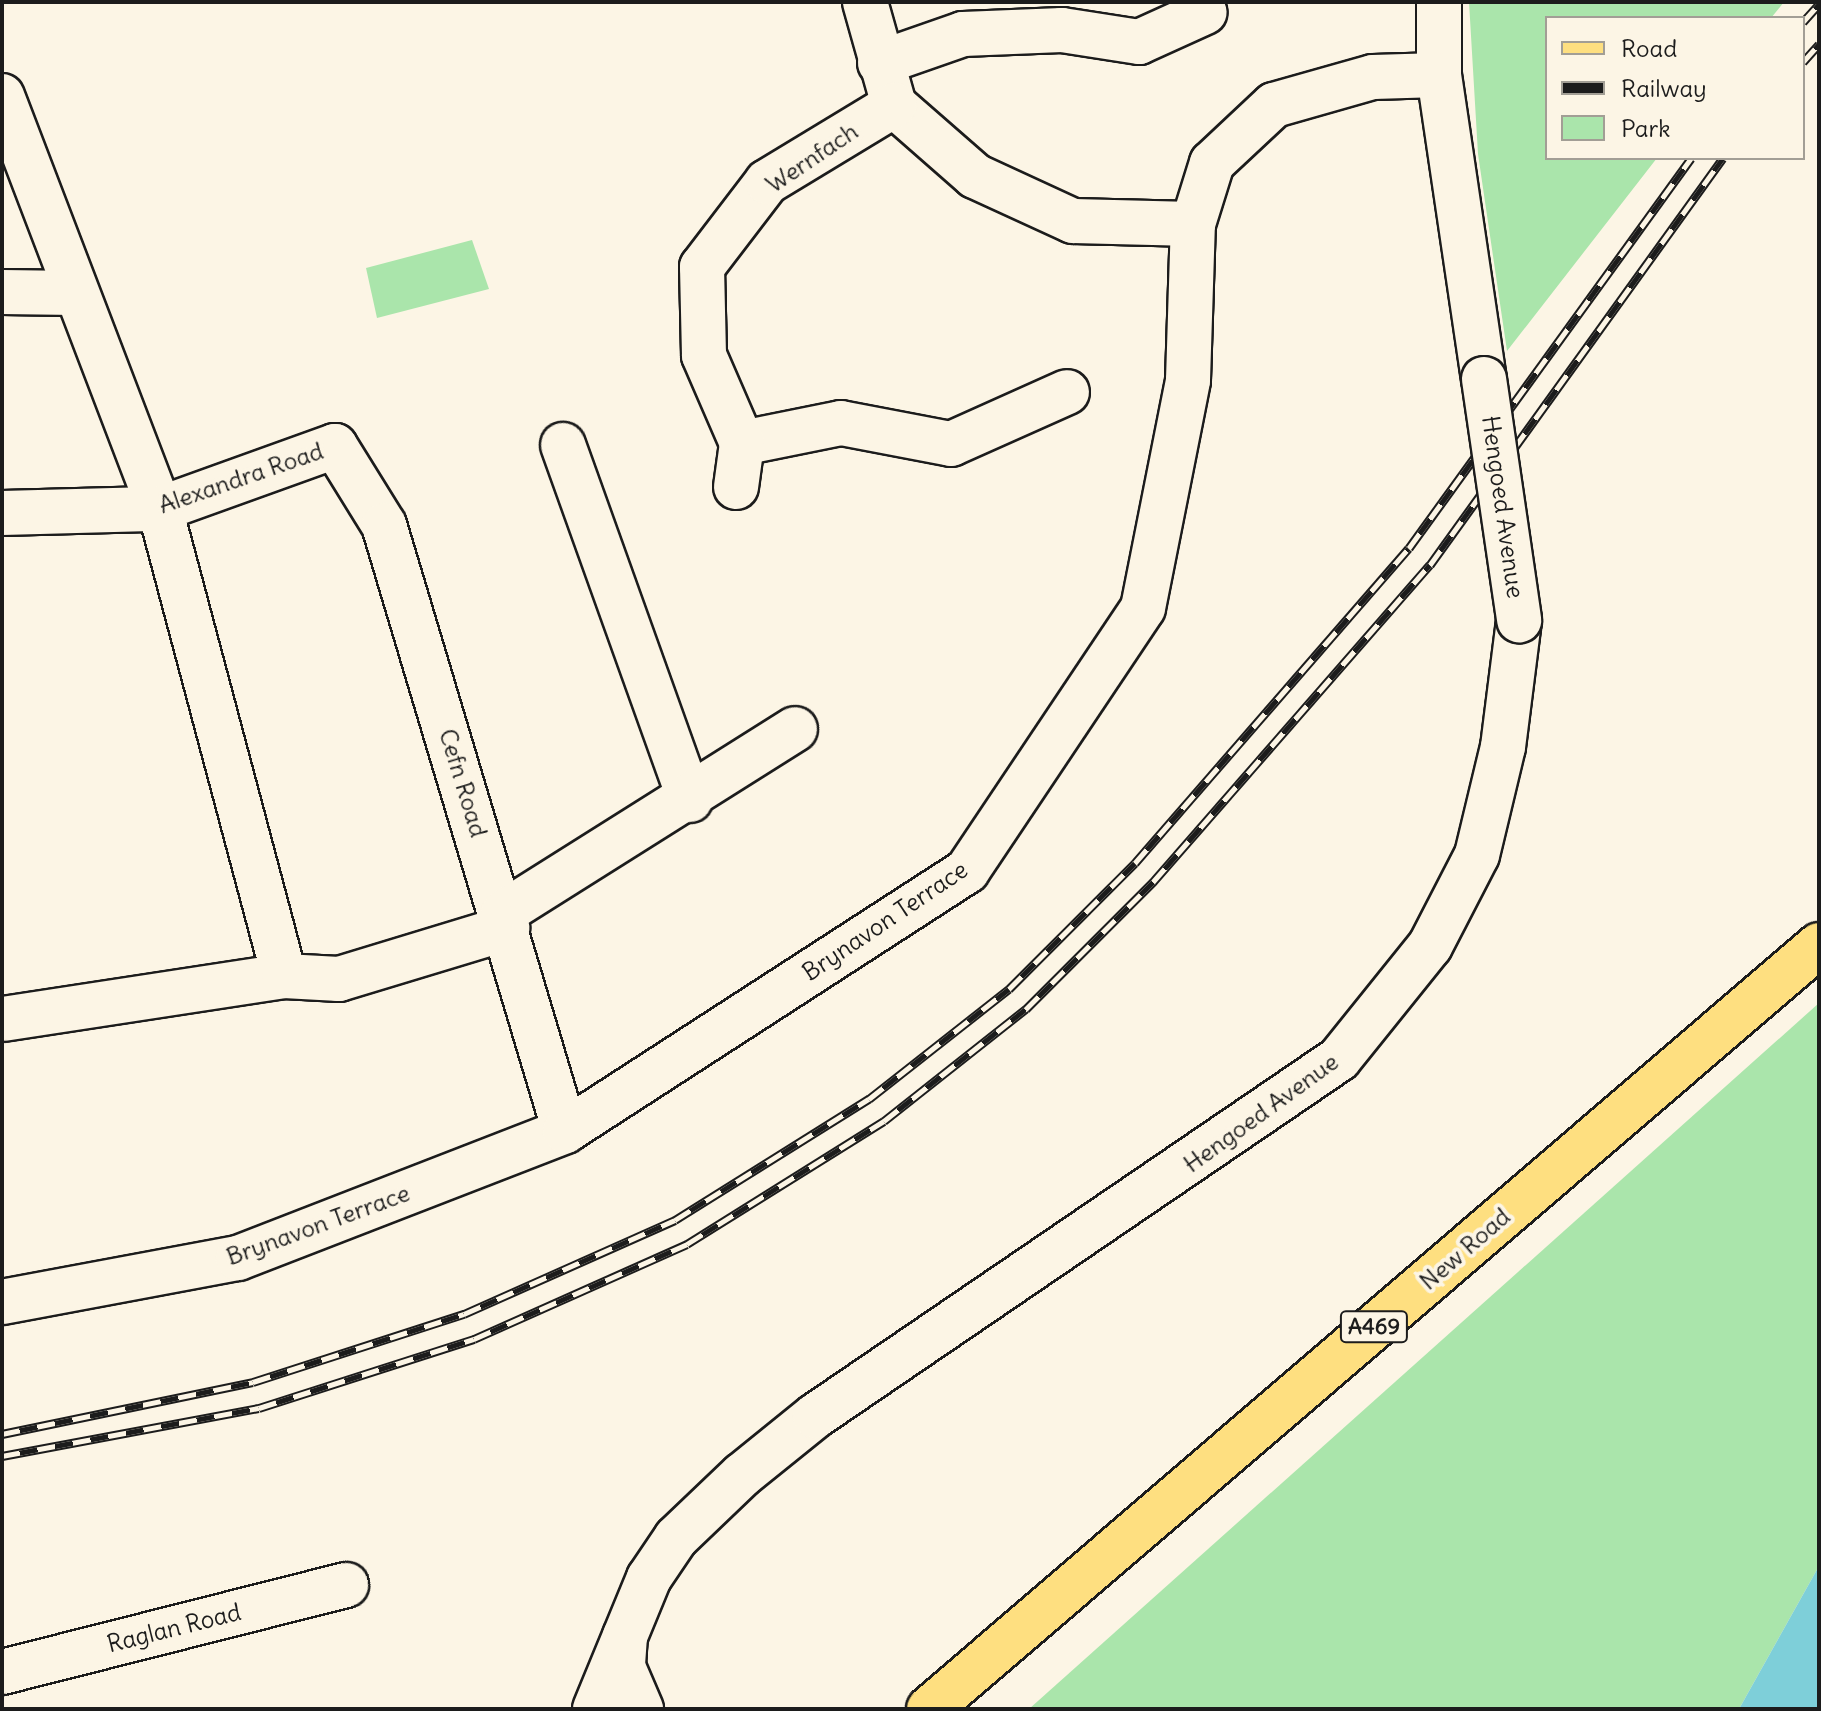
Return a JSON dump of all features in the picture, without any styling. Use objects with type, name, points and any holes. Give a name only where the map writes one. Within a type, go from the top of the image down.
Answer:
[{"type":"main road","name":"New Road","points":[[929,1709],[1819,945]]},
{"type":"street","points":[[865,2],[894,105],[928,141],[1020,202],[1073,221],[1193,224]]},
{"type":"street","name":"Hengoed Avenue","points":[[595,1709],[626,1621],[676,1538],[815,1416],[1339,1059],[1430,946],[1477,855],[1503,747],[1519,620],[1439,75],[1439,2]]},
{"type":"street","points":[[880,63],[963,34],[1062,30],[1139,42],[1205,12]]},
{"type":"street","name":"Brynavon Terrace","points":[[2,1302],[238,1258],[565,1131],[967,871],[1143,608],[1188,380],[1193,224],[1212,163],[1274,105],[1373,77],[1439,75]]},
{"type":"street","points":[[2,96],[160,509],[284,976]]},
{"type":"street","name":"Wernfach","points":[[742,443],[704,355],[702,267],[767,182],[894,105]]},
{"type":"street","points":[[2,292],[76,293]]},
{"type":"street","points":[[736,487],[742,443],[841,423],[951,444],[1067,392]]},
{"type":"street","points":[[563,445],[690,800]]},
{"type":"street","name":"Cefn Road","points":[[335,446],[384,525],[505,921],[565,1131]]},
{"type":"street","name":"Alexandra Road","points":[[2,513],[160,509],[335,446]]},
{"type":"street","points":[[2,1035],[284,976],[339,979],[505,921],[795,729]]},
{"type":"street","name":"Raglan Road","points":[[2,1672],[346,1585]]},
{"type":"street","name":"Hengoed Avenue","points":[[626,1621],[623,1667],[641,1709]]},
{"type":"green space","points":[[1469,2],[1784,2],[1773,16],[1545,16],[1545,160],[1655,160],[1507,351],[1478,154]]},
{"type":"green space","points":[[472,240],[489,289],[377,318],[366,268]]},
{"type":"green space","points":[[1819,1003],[1819,1566],[1739,1709],[1029,1709]]},
{"type":"water","points":[[1819,1566],[1819,1709],[1739,1709]]},
{"type":"railway","points":[[1805,20],[1819,4]]},
{"type":"railway","points":[[1805,60],[1819,44]]},
{"type":"railway","points":[[2,1434],[253,1382],[464,1314],[675,1220],[869,1099],[1009,989],[1135,863],[1409,548],[1690,160]]},
{"type":"railway","points":[[2,1456],[259,1408],[474,1339],[687,1244],[884,1121],[1026,1009],[1153,882],[1430,565],[1722,160]]}]
